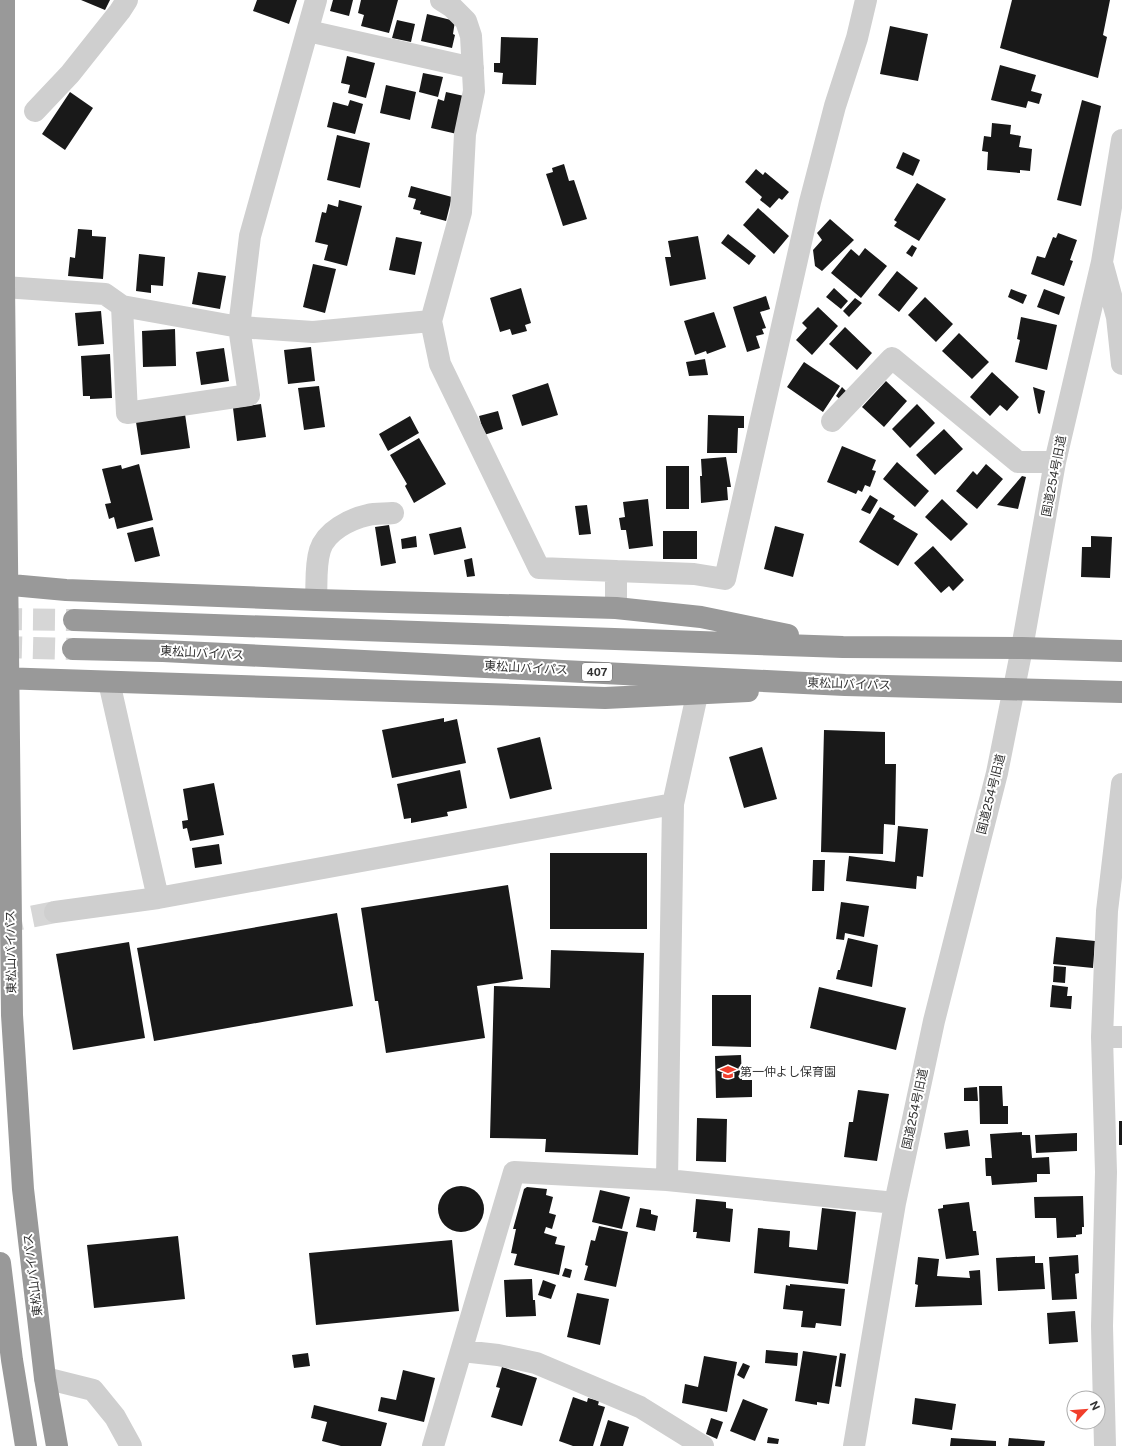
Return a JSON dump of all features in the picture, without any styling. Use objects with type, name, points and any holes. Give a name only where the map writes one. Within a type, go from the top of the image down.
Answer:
[{"type":"highway","name":"東松山バイパス","points":[[4,0],[4,678],[12,1015],[23,1189],[45,1378],[57,1446]]},
{"type":"highway","points":[[4,584],[66,590],[316,600],[616,608],[701,617],[844,647]]},
{"type":"highway","points":[[74,620],[844,647],[1022,648],[1122,651]]},
{"type":"highway","name":"東松山バイパス","points":[[73,649],[163,651],[845,685],[1014,688],[1122,692]]},
{"type":"highway","points":[[4,678],[605,698],[697,695],[845,685]]},
{"type":"highway","points":[[0,1263],[12,1360],[26,1446]]},
{"type":"street","points":[[35,111],[70,74],[127,0]]},
{"type":"street","points":[[122,306],[127,413],[249,395],[239,326],[250,236],[316,0]]},
{"type":"street","points":[[441,0],[452,7],[466,21],[471,36],[474,90],[465,134],[461,212],[431,321],[440,364],[539,568],[694,574],[725,580],[810,202],[835,106],[857,38],[866,0]]},
{"type":"street","points":[[308,31],[473,68]]},
{"type":"street","name":"国道254号旧道","points":[[854,1446],[895,1203],[934,1021],[997,773],[1022,648],[1055,462],[1102,262],[1122,140]]},
{"type":"street","points":[[1102,262],[1117,317],[1122,364]]},
{"type":"street","points":[[4,287],[105,294],[122,306],[239,326],[312,332],[431,321]]},
{"type":"street","points":[[832,421],[892,358],[1018,462],[1055,462]]},
{"type":"street","points":[[316,600],[317,566],[320,550],[329,536],[344,524],[369,515],[393,513]]},
{"type":"street","points":[[616,571],[616,608]]},
{"type":"street","points":[[109,682],[158,898]]},
{"type":"street","points":[[667,1180],[673,804],[697,695]]},
{"type":"street","points":[[1105,1446],[1102,1326],[1106,1172],[1112,1037],[1107,912],[1122,784]]},
{"type":"street","points":[[55,912],[158,898],[673,804]]},
{"type":"street","points":[[433,1446],[514,1172],[667,1180],[895,1203]]},
{"type":"street","points":[[462,1351],[498,1355],[536,1363],[640,1407],[703,1446]]},
{"type":"street","points":[[45,1378],[93,1390],[115,1417],[131,1446]]},
{"type":"building","points":[[81,0],[110,0],[105,10]]},
{"type":"building","points":[[257,0],[297,0],[289,24],[253,11]]},
{"type":"building","points":[[333,0],[353,0],[349,16],[330,11]]},
{"type":"building","points":[[361,0],[398,0],[389,33],[361,26],[364,15],[358,13]]},
{"type":"building","points":[[1012,0],[1110,0],[1103,35],[1107,37],[1098,78],[1000,48]]},
{"type":"building","points":[[427,14],[455,21],[453,34],[455,35],[452,48],[421,41]]},
{"type":"building","points":[[397,20],[415,24],[411,42],[392,38]]},
{"type":"building","points":[[890,26],[928,34],[918,81],[880,74]]},
{"type":"building","points":[[501,37],[538,38],[536,85],[502,84],[503,73],[494,72],[494,63],[500,63]]},
{"type":"building","points":[[347,56],[375,63],[366,98],[348,93],[350,85],[341,83]]},
{"type":"building","points":[[1000,65],[1036,75],[1031,91],[1042,94],[1039,104],[1028,101],[1026,108],[991,100]]},
{"type":"building","points":[[423,73],[443,77],[438,97],[419,92]]},
{"type":"building","points":[[386,85],[416,92],[410,120],[380,113]]},
{"type":"building","points":[[70,92],[93,108],[65,150],[42,134]]},
{"type":"building","points":[[446,92],[464,96],[457,134],[431,128],[438,99],[444,101]]},
{"type":"building","points":[[350,100],[363,104],[355,134],[327,127],[333,102],[348,106]]},
{"type":"building","points":[[1082,100],[1101,106],[1081,206],[1057,200]]},
{"type":"building","points":[[992,123],[1011,125],[1010,134],[1021,136],[1019,147],[1032,149],[1030,171],[1020,170],[1020,173],[987,170],[988,152],[982,151],[984,136],[991,137]]},
{"type":"building","points":[[337,135],[370,143],[360,188],[327,180]]},
{"type":"building","points":[[903,152],[920,160],[913,176],[896,168]]},
{"type":"building","points":[[564,164],[569,181],[574,180],[587,219],[563,226],[546,174],[553,172],[552,168]]},
{"type":"building","points":[[756,169],[763,175],[765,172],[789,192],[782,200],[779,198],[770,208],[760,200],[762,197],[745,182]]},
{"type":"building","points":[[917,183],[946,199],[919,241],[894,226],[897,222],[894,220]]},
{"type":"building","points":[[411,186],[452,197],[446,221],[420,214],[421,211],[413,209],[416,199],[408,197]]},
{"type":"building","points":[[339,200],[362,206],[347,266],[324,260],[328,245],[315,242],[322,212],[326,213],[328,204],[338,207]]},
{"type":"building","points":[[758,208],[789,236],[774,254],[743,225]]},
{"type":"building","points":[[830,219],[854,240],[822,271],[815,266],[813,250],[822,240],[817,233]]},
{"type":"building","points":[[78,229],[92,230],[92,236],[106,237],[103,279],[68,276],[70,257],[75,258]]},
{"type":"building","points":[[1058,233],[1077,240],[1070,260],[1073,261],[1064,286],[1031,274],[1037,256],[1045,258],[1053,237],[1056,238]]},
{"type":"building","points":[[728,234],[756,256],[749,265],[721,243]]},
{"type":"building","points":[[698,236],[706,279],[670,286],[665,257],[671,257],[668,241]]},
{"type":"building","points":[[396,237],[422,242],[415,275],[389,270]]},
{"type":"building","points":[[912,245],[917,248],[912,257],[906,253]]},
{"type":"building","points":[[865,248],[887,266],[861,298],[831,273],[851,249],[859,256]]},
{"type":"building","points":[[139,254],[165,257],[163,286],[151,285],[151,293],[136,291]]},
{"type":"building","points":[[313,264],[336,269],[325,313],[303,307]]},
{"type":"building","points":[[897,271],[918,288],[899,312],[878,295]]},
{"type":"building","points":[[198,272],[226,276],[220,309],[192,304]]},
{"type":"building","points":[[521,288],[531,323],[525,325],[527,331],[512,335],[510,329],[500,332],[490,298]]},
{"type":"building","points":[[834,288],[848,301],[841,309],[826,297]]},
{"type":"building","points":[[1011,289],[1027,295],[1023,304],[1008,297]]},
{"type":"building","points":[[1044,289],[1065,297],[1059,315],[1037,307]]},
{"type":"building","points":[[766,296],[770,309],[760,312],[766,328],[762,329],[764,334],[756,336],[760,348],[747,352],[733,307]]},
{"type":"building","points":[[925,297],[953,324],[936,342],[908,315]]},
{"type":"building","points":[[855,298],[862,303],[849,317],[843,311]]},
{"type":"building","points":[[818,307],[838,326],[812,355],[796,340],[807,328],[802,323]]},
{"type":"building","points":[[101,311],[104,344],[78,346],[75,313]]},
{"type":"building","points":[[714,312],[726,347],[707,354],[706,351],[695,355],[684,321]]},
{"type":"building","points":[[1021,317],[1057,325],[1047,370],[1015,362],[1020,340],[1017,339]]},
{"type":"building","points":[[845,327],[872,353],[857,370],[829,344]]},
{"type":"building","points":[[175,329],[176,366],[143,367],[142,331]]},
{"type":"building","points":[[959,333],[989,362],[972,379],[942,351]]},
{"type":"building","points":[[311,347],[315,381],[288,384],[284,350]]},
{"type":"building","points":[[224,348],[229,381],[201,385],[196,352]]},
{"type":"building","points":[[110,354],[112,398],[90,399],[90,396],[83,396],[81,356]]},
{"type":"building","points":[[705,359],[708,375],[689,376],[686,362]]},
{"type":"building","points":[[804,362],[840,386],[823,412],[787,387]]},
{"type":"building","points":[[992,372],[1019,397],[1007,411],[1000,405],[990,416],[970,397]]},
{"type":"building","points":[[886,381],[907,401],[884,427],[862,407]]},
{"type":"building","points":[[548,383],[558,415],[522,426],[512,395]]},
{"type":"building","points":[[319,386],[325,427],[304,430],[298,388]]},
{"type":"building","points":[[842,387],[847,392],[841,400],[836,396]]},
{"type":"building","points":[[1033,387],[1045,391],[1040,414],[1038,413]]},
{"type":"building","points":[[261,404],[266,437],[237,441],[233,408]]},
{"type":"building","points":[[917,404],[935,423],[910,448],[892,429]]},
{"type":"building","points":[[498,411],[503,429],[484,435],[479,416]]},
{"type":"building","points":[[185,414],[190,448],[141,455],[136,422]]},
{"type":"building","points":[[708,415],[744,416],[744,428],[738,428],[737,453],[707,453]]},
{"type":"building","points":[[410,416],[419,433],[388,451],[379,434]]},
{"type":"building","points":[[944,429],[963,449],[935,475],[916,455]]},
{"type":"building","points":[[419,438],[446,484],[414,503],[405,486],[407,484],[390,455]]},
{"type":"building","points":[[842,446],[876,460],[872,470],[876,471],[870,487],[865,485],[862,492],[858,490],[856,494],[827,482]]},
{"type":"building","points":[[726,457],[731,487],[727,487],[728,500],[701,503],[701,459]]},
{"type":"building","points":[[897,462],[929,491],[915,507],[883,479]]},
{"type":"building","points":[[139,464],[153,520],[117,529],[114,517],[109,519],[105,504],[111,503],[102,469],[121,465],[122,469]]},
{"type":"building","points":[[986,464],[1003,479],[977,509],[956,491],[973,471],[977,475]]},
{"type":"building","points":[[666,466],[689,466],[689,509],[666,509]]},
{"type":"building","points":[[1022,476],[1026,477],[1018,509],[997,505]]},
{"type":"building","points":[[870,495],[878,500],[870,514],[861,510]]},
{"type":"building","points":[[648,499],[653,546],[629,549],[626,530],[621,530],[619,518],[625,517],[623,502]]},
{"type":"building","points":[[942,499],[968,524],[951,541],[925,517]]},
{"type":"building","points":[[587,505],[591,534],[579,535],[575,506]]},
{"type":"building","points":[[880,507],[895,516],[893,519],[918,534],[898,566],[859,542]]},
{"type":"building","points":[[389,525],[396,563],[381,566],[375,527]]},
{"type":"building","points":[[775,526],[804,534],[793,577],[764,569]]},
{"type":"building","points":[[153,527],[160,556],[135,562],[127,533]]},
{"type":"building","points":[[461,527],[466,548],[434,555],[429,534]]},
{"type":"building","points":[[663,531],[697,531],[697,559],[663,559]]},
{"type":"building","points":[[416,536],[417,547],[402,549],[401,539]]},
{"type":"building","points":[[1091,536],[1112,537],[1110,578],[1081,577],[1082,547],[1091,547]]},
{"type":"building","points":[[933,546],[964,580],[953,591],[949,586],[941,593],[914,563]]},
{"type":"building","points":[[472,558],[475,576],[467,577],[464,560]]},
{"type":"building","points":[[444,718],[444,722],[457,719],[466,763],[392,778],[382,730]]},
{"type":"building","points":[[824,730],[885,732],[885,764],[896,764],[895,825],[884,824],[883,854],[821,852]]},
{"type":"building","points":[[540,737],[552,789],[510,799],[497,748]]},
{"type":"building","points":[[762,747],[777,799],[744,808],[729,757]]},
{"type":"building","points":[[460,770],[467,808],[447,812],[448,816],[411,823],[411,818],[404,819],[397,784]]},
{"type":"building","points":[[214,783],[224,835],[190,841],[187,828],[183,829],[182,821],[188,820],[183,789]]},
{"type":"building","points":[[898,826],[928,829],[923,877],[917,876],[916,889],[846,881],[849,856],[895,862]]},
{"type":"building","points":[[219,844],[222,864],[195,868],[192,848]]},
{"type":"building","points":[[550,853],[647,853],[647,929],[550,929]]},
{"type":"building","points":[[813,860],[825,860],[824,891],[812,891]]},
{"type":"building","points":[[508,885],[523,979],[477,986],[485,1038],[386,1053],[378,1001],[375,1001],[361,908]]},
{"type":"building","points":[[841,902],[869,906],[864,937],[845,933],[844,940],[836,939]]},
{"type":"building","points":[[337,913],[353,1006],[154,1041],[137,948]]},
{"type":"building","points":[[1056,937],[1095,941],[1093,968],[1053,964]]},
{"type":"building","points":[[848,938],[878,945],[872,987],[836,979],[838,970],[840,970]]},
{"type":"building","points":[[129,942],[145,1038],[73,1050],[56,954]]},
{"type":"building","points":[[551,950],[644,953],[638,1155],[545,1152],[546,1139],[490,1138],[494,986],[550,988]]},
{"type":"building","points":[[1054,966],[1066,967],[1065,983],[1053,982]]},
{"type":"building","points":[[1052,985],[1068,987],[1067,996],[1072,996],[1071,1009],[1050,1007]]},
{"type":"building","points":[[819,987],[906,1008],[896,1050],[810,1028]]},
{"type":"building","points":[[712,995],[751,995],[751,1047],[712,1046]]},
{"type":"building","points":[[741,1055],[742,1080],[752,1080],[752,1097],[716,1098],[715,1056]]},
{"type":"building","points":[[979,1086],[1002,1086],[1003,1106],[1008,1106],[1008,1124],[980,1124]]},
{"type":"building","points":[[977,1087],[978,1101],[964,1101],[964,1088]]},
{"type":"building","points":[[858,1090],[889,1094],[877,1161],[844,1157],[849,1122],[853,1122]]},
{"type":"building","points":[[697,1118],[727,1119],[726,1162],[696,1161]]},
{"type":"building","points":[[1119,1121],[1122,1121],[1122,1145],[1119,1145]]},
{"type":"building","points":[[968,1130],[970,1146],[946,1149],[944,1133]]},
{"type":"building","points":[[1022,1132],[1022,1135],[1030,1135],[1032,1158],[1049,1157],[1050,1174],[1037,1174],[1037,1182],[992,1185],[991,1176],[986,1176],[985,1158],[992,1158],[990,1134]]},
{"type":"building","points":[[1077,1133],[1077,1151],[1036,1153],[1035,1135]]},
{"type":"building","points":[[466,1186],[470,1187],[480,1196],[483,1200],[483,1218],[474,1228],[466,1232],[456,1232],[448,1228],[439,1218],[438,1204],[442,1196],[452,1187]]},
{"type":"building","points":[[527,1187],[547,1189],[546,1195],[553,1197],[549,1213],[556,1215],[552,1229],[546,1227],[544,1233],[557,1237],[555,1244],[565,1246],[559,1275],[514,1265],[517,1254],[511,1253],[516,1229],[513,1229],[524,1189]]},
{"type":"building","points":[[600,1190],[630,1197],[622,1229],[592,1222]]},
{"type":"building","points":[[1083,1196],[1084,1227],[1082,1227],[1082,1234],[1076,1235],[1076,1237],[1057,1238],[1056,1218],[1035,1218],[1034,1197]]},
{"type":"building","points":[[696,1199],[726,1202],[726,1208],[733,1209],[730,1242],[696,1238],[697,1232],[693,1232]]},
{"type":"building","points":[[969,1202],[973,1231],[976,1231],[979,1255],[946,1259],[938,1209],[943,1208],[943,1205]]},
{"type":"building","points":[[640,1208],[651,1210],[651,1214],[658,1216],[655,1231],[636,1227]]},
{"type":"building","points":[[822,1208],[856,1212],[848,1284],[754,1273],[758,1228],[790,1231],[789,1247],[817,1250]]},
{"type":"building","points":[[599,1226],[628,1232],[616,1287],[584,1280],[588,1266],[585,1265],[591,1240],[595,1241]]},
{"type":"building","points":[[178,1236],[185,1299],[94,1308],[87,1245]]},
{"type":"building","points":[[452,1240],[459,1311],[316,1325],[309,1253]]},
{"type":"building","points":[[1078,1255],[1079,1273],[1075,1274],[1077,1299],[1052,1300],[1049,1257]]},
{"type":"building","points":[[1035,1256],[1035,1263],[1043,1263],[1045,1289],[998,1291],[996,1258]]},
{"type":"building","points":[[918,1257],[939,1259],[937,1276],[970,1278],[969,1271],[980,1270],[982,1305],[915,1307],[918,1285],[915,1284]]},
{"type":"building","points":[[565,1268],[572,1270],[570,1278],[562,1276]]},
{"type":"building","points":[[532,1279],[533,1300],[535,1300],[536,1316],[506,1317],[504,1280]]},
{"type":"building","points":[[543,1280],[556,1285],[551,1299],[538,1295]]},
{"type":"building","points":[[790,1284],[845,1289],[841,1326],[816,1323],[815,1328],[801,1327],[803,1311],[783,1309],[786,1285],[790,1286]]},
{"type":"building","points":[[577,1293],[609,1299],[600,1345],[567,1337]]},
{"type":"building","points":[[1075,1311],[1078,1342],[1049,1344],[1047,1313]]},
{"type":"building","points":[[766,1350],[798,1353],[797,1366],[765,1363]]},
{"type":"building","points":[[803,1351],[837,1356],[829,1404],[817,1402],[817,1405],[795,1401]]},
{"type":"building","points":[[308,1353],[310,1366],[294,1368],[292,1355]]},
{"type":"building","points":[[840,1353],[846,1354],[841,1387],[835,1386]]},
{"type":"building","points":[[704,1356],[737,1362],[727,1412],[682,1403],[685,1384],[698,1387]]},
{"type":"building","points":[[743,1363],[750,1366],[744,1379],[737,1375]]},
{"type":"building","points":[[502,1367],[537,1378],[522,1426],[491,1417],[500,1388],[496,1387]]},
{"type":"building","points":[[403,1370],[435,1378],[424,1422],[378,1411],[381,1397],[396,1400]]},
{"type":"building","points":[[573,1397],[587,1402],[588,1398],[599,1401],[598,1405],[605,1407],[593,1446],[573,1446],[559,1441]]},
{"type":"building","points":[[915,1398],[956,1404],[952,1430],[912,1424]]},
{"type":"building","points":[[743,1399],[768,1409],[755,1441],[730,1431]]},
{"type":"building","points":[[314,1405],[387,1423],[381,1446],[341,1446],[322,1441],[327,1422],[311,1418]]},
{"type":"building","points":[[711,1418],[723,1422],[717,1439],[706,1434]]},
{"type":"building","points":[[608,1420],[629,1427],[623,1446],[600,1446]]},
{"type":"building","points":[[768,1437],[779,1439],[778,1444],[767,1443]]},
{"type":"building","points":[[951,1438],[996,1441],[996,1446],[950,1446]]},
{"type":"building","points":[[1009,1438],[1045,1441],[1044,1446],[1008,1446]]},
{"type":"tunnel","points":[[0,619],[74,620]]},
{"type":"tunnel","points":[[0,647],[73,649]]},
{"type":"tunnel","points":[[0,923],[55,912]]},
{"type":"place","name":"第一仲よし保育園","points":[[728,1072]]}]
